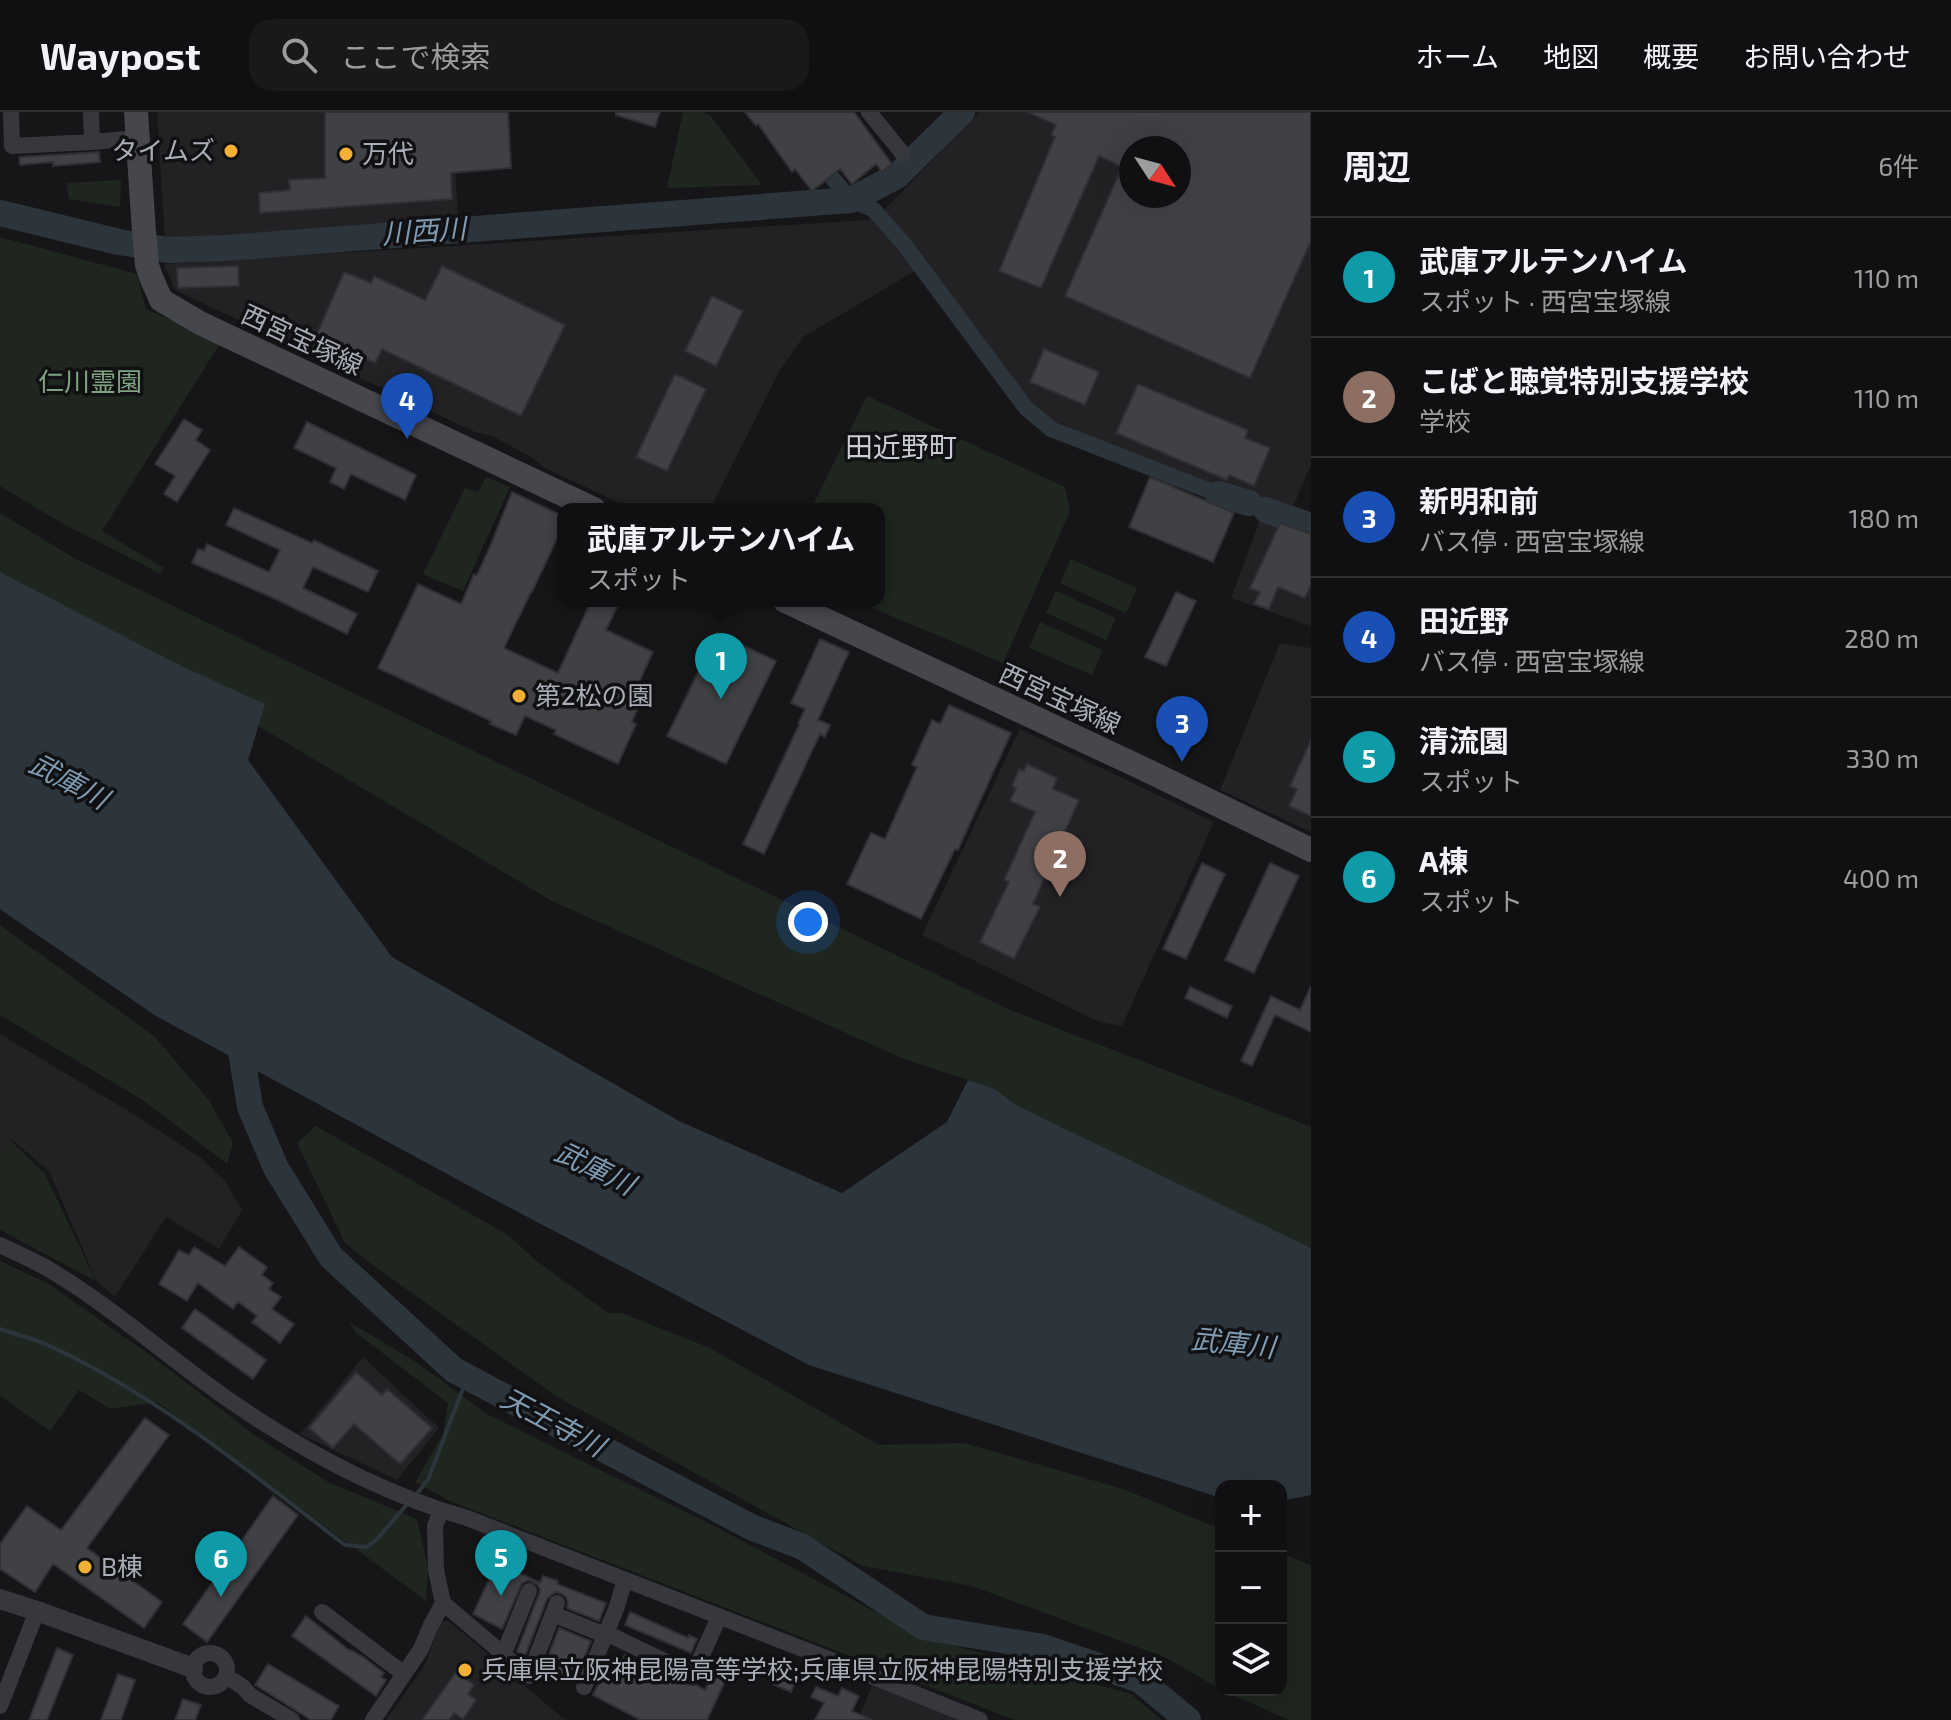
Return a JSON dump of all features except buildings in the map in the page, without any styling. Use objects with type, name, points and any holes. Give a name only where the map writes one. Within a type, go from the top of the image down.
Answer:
[{"type":"main road","name":"西宮宝塚線","points":[[136,112],[147,265],[161,300],[200,323],[581,503]]},
{"type":"main road","name":"西宮宝塚線","points":[[798,607],[1311,850]]},
{"type":"street","points":[[11,112],[12,146],[137,138]]},
{"type":"street","points":[[91,112],[92,142]]},
{"type":"street","points":[[869,112],[903,154]]},
{"type":"street","points":[[0,1245],[53,1271],[116,1314],[224,1396],[324,1460],[441,1511],[467,1518],[980,1720]]},
{"type":"street","points":[[441,1511],[435,1526],[436,1570],[443,1603],[529,1676],[555,1608],[605,1634],[634,1641],[675,1661],[693,1675],[719,1617]]},
{"type":"street","points":[[584,1687],[625,1580]]},
{"type":"street","points":[[504,1653],[529,1591]]},
{"type":"street","points":[[0,1599],[193,1668]]},
{"type":"street","points":[[373,1720],[421,1649],[443,1603]]},
{"type":"street","points":[[0,1706],[37,1611]]},
{"type":"street","points":[[322,1612],[404,1674]]},
{"type":"street","points":[[234,1681],[250,1695],[292,1720]]},
{"type":"shaded area","points":[[157,112],[452,112],[458,217],[165,242]]},
{"type":"shaded area","points":[[980,112],[1311,112],[1311,465],[1292,509],[1249,500],[1039,415],[927,264],[803,337],[779,372],[713,503],[619,503],[545,468],[492,436],[475,432],[175,290],[164,264],[868,220],[877,217]]},
{"type":"shaded area","points":[[1263,512],[1311,530],[1311,626],[1231,598]]},
{"type":"shaded area","points":[[1280,643],[1311,648],[1311,832],[1220,790]]},
{"type":"shaded area","points":[[1020,729],[1214,822],[1122,1026],[1099,1022],[922,935]]},
{"type":"shaded area","points":[[0,1034],[201,1158],[225,1181],[242,1210],[219,1249],[166,1217],[115,1297],[97,1282],[49,1171],[12,1140],[0,1160]]},
{"type":"shaded area","points":[[363,1357],[439,1428],[397,1480],[300,1434]]},
{"type":"shaded area","name":"兵庫県立阪神昆陽高等学校;兵庫県立阪神昆陽特別支援学校","points":[[441,1621],[449,1621],[567,1720],[386,1720],[425,1665]]},
{"type":"shaded area","points":[[872,1685],[963,1720],[858,1720]]},
{"type":"green space","points":[[683,112],[710,115],[762,185],[667,188]]},
{"type":"green space","points":[[121,180],[120,207],[69,199],[66,183]]},
{"type":"green space","name":"仁川霊園","points":[[0,237],[137,274],[146,309],[221,342],[102,531],[164,568],[161,574],[62,523],[0,486]]},
{"type":"green space","points":[[867,396],[1065,487],[1070,511],[1003,663],[870,607],[885,607],[885,503],[814,503]]},
{"type":"green space","points":[[486,477],[510,487],[463,591],[423,574],[465,488],[478,492]]},
{"type":"green space","points":[[0,513],[74,558],[1008,1009],[1311,1127],[1311,1248],[1016,1105],[995,1089],[904,1059],[552,901],[248,720],[0,596]]},
{"type":"green space","points":[[1071,559],[1137,588],[1126,613],[1060,583]]},
{"type":"green space","points":[[1056,591],[1116,618],[1106,640],[1046,613]]},
{"type":"green space","points":[[1040,622],[1103,650],[1092,675],[1029,648]]},
{"type":"green space","points":[[0,925],[154,1036],[209,1100],[233,1143],[227,1164],[141,1099],[0,1015]]},
{"type":"green space","points":[[316,1126],[508,1235],[538,1262],[608,1313],[622,1313],[710,1348],[879,1445],[964,1443],[1123,1489],[1215,1527],[1215,1686],[1167,1658],[972,1586],[863,1566],[556,1396],[345,1243],[297,1143]]},
{"type":"green space","points":[[11,1141],[45,1174],[96,1281],[0,1230],[0,1160]]},
{"type":"green space","points":[[0,1261],[49,1284],[154,1358],[257,1437],[330,1483],[417,1519],[428,1568],[426,1601],[157,1402],[111,1409],[79,1390],[50,1431],[0,1396]]},
{"type":"green space","points":[[349,1322],[416,1362],[487,1414],[718,1528],[923,1637],[1131,1694],[1162,1720],[1015,1720],[450,1501],[415,1482],[443,1434],[448,1403],[355,1332]]},
{"type":"green space","points":[[1287,1555],[1311,1565],[1311,1720],[1289,1720],[1235,1696],[1287,1696]]},
{"type":"water","name":"武庫川","points":[[0,572],[179,665],[265,704],[248,760],[392,957],[679,1121],[842,1193],[947,1122],[968,1080],[995,1089],[1016,1105],[1311,1248],[1311,1495],[1287,1500],[1287,1480],[1215,1480],[1215,1496],[809,1365],[156,1016],[0,909]]},
{"type":"waterway","name":"川西川","points":[[0,213],[119,242],[168,250],[851,200],[897,176],[962,112]]},
{"type":"waterway","points":[[819,162],[851,200],[873,209],[903,243],[1026,408],[1051,429],[1218,494]]},
{"type":"waterway","points":[[1218,494],[1249,503]]},
{"type":"waterway","points":[[1266,510],[1311,526]]},
{"type":"waterway","name":"天王寺川","points":[[237,1027],[250,1107],[276,1168],[331,1257],[454,1370],[751,1527],[803,1547],[923,1627],[1043,1647],[1140,1680],[1188,1720]]},
{"type":"waterway","points":[[0,1329],[52,1347],[130,1389],[240,1464],[345,1545],[367,1547],[409,1502]]},
{"type":"waterway","points":[[415,1496],[428,1480],[467,1378]]},
{"type":"place","name":"タイムズ","points":[[231,151]]},
{"type":"place","name":"万代","points":[[346,154]]},
{"type":"place","name":"田近野","points":[[407,439]]},
{"type":"place","name":"第2松の園","points":[[519,696]]},
{"type":"place","name":"武庫アルテンハイム","points":[[721,699]]},
{"type":"place","name":"新明和前","points":[[1182,762]]},
{"type":"place","name":"こばと聴覚特別支援学校","points":[[1060,897]]},
{"type":"place","name":"B棟","points":[[85,1567]]},
{"type":"place","name":"清流園","points":[[501,1596]]},
{"type":"place","name":"A棟","points":[[221,1597]]},
{"type":"place","name":"兵庫県立阪神昆陽高等学校;兵庫県立阪神昆陽特別支援学校","points":[[465,1670]]},
{"type":"district","name":"田近野町","points":[[901,447]]}]
